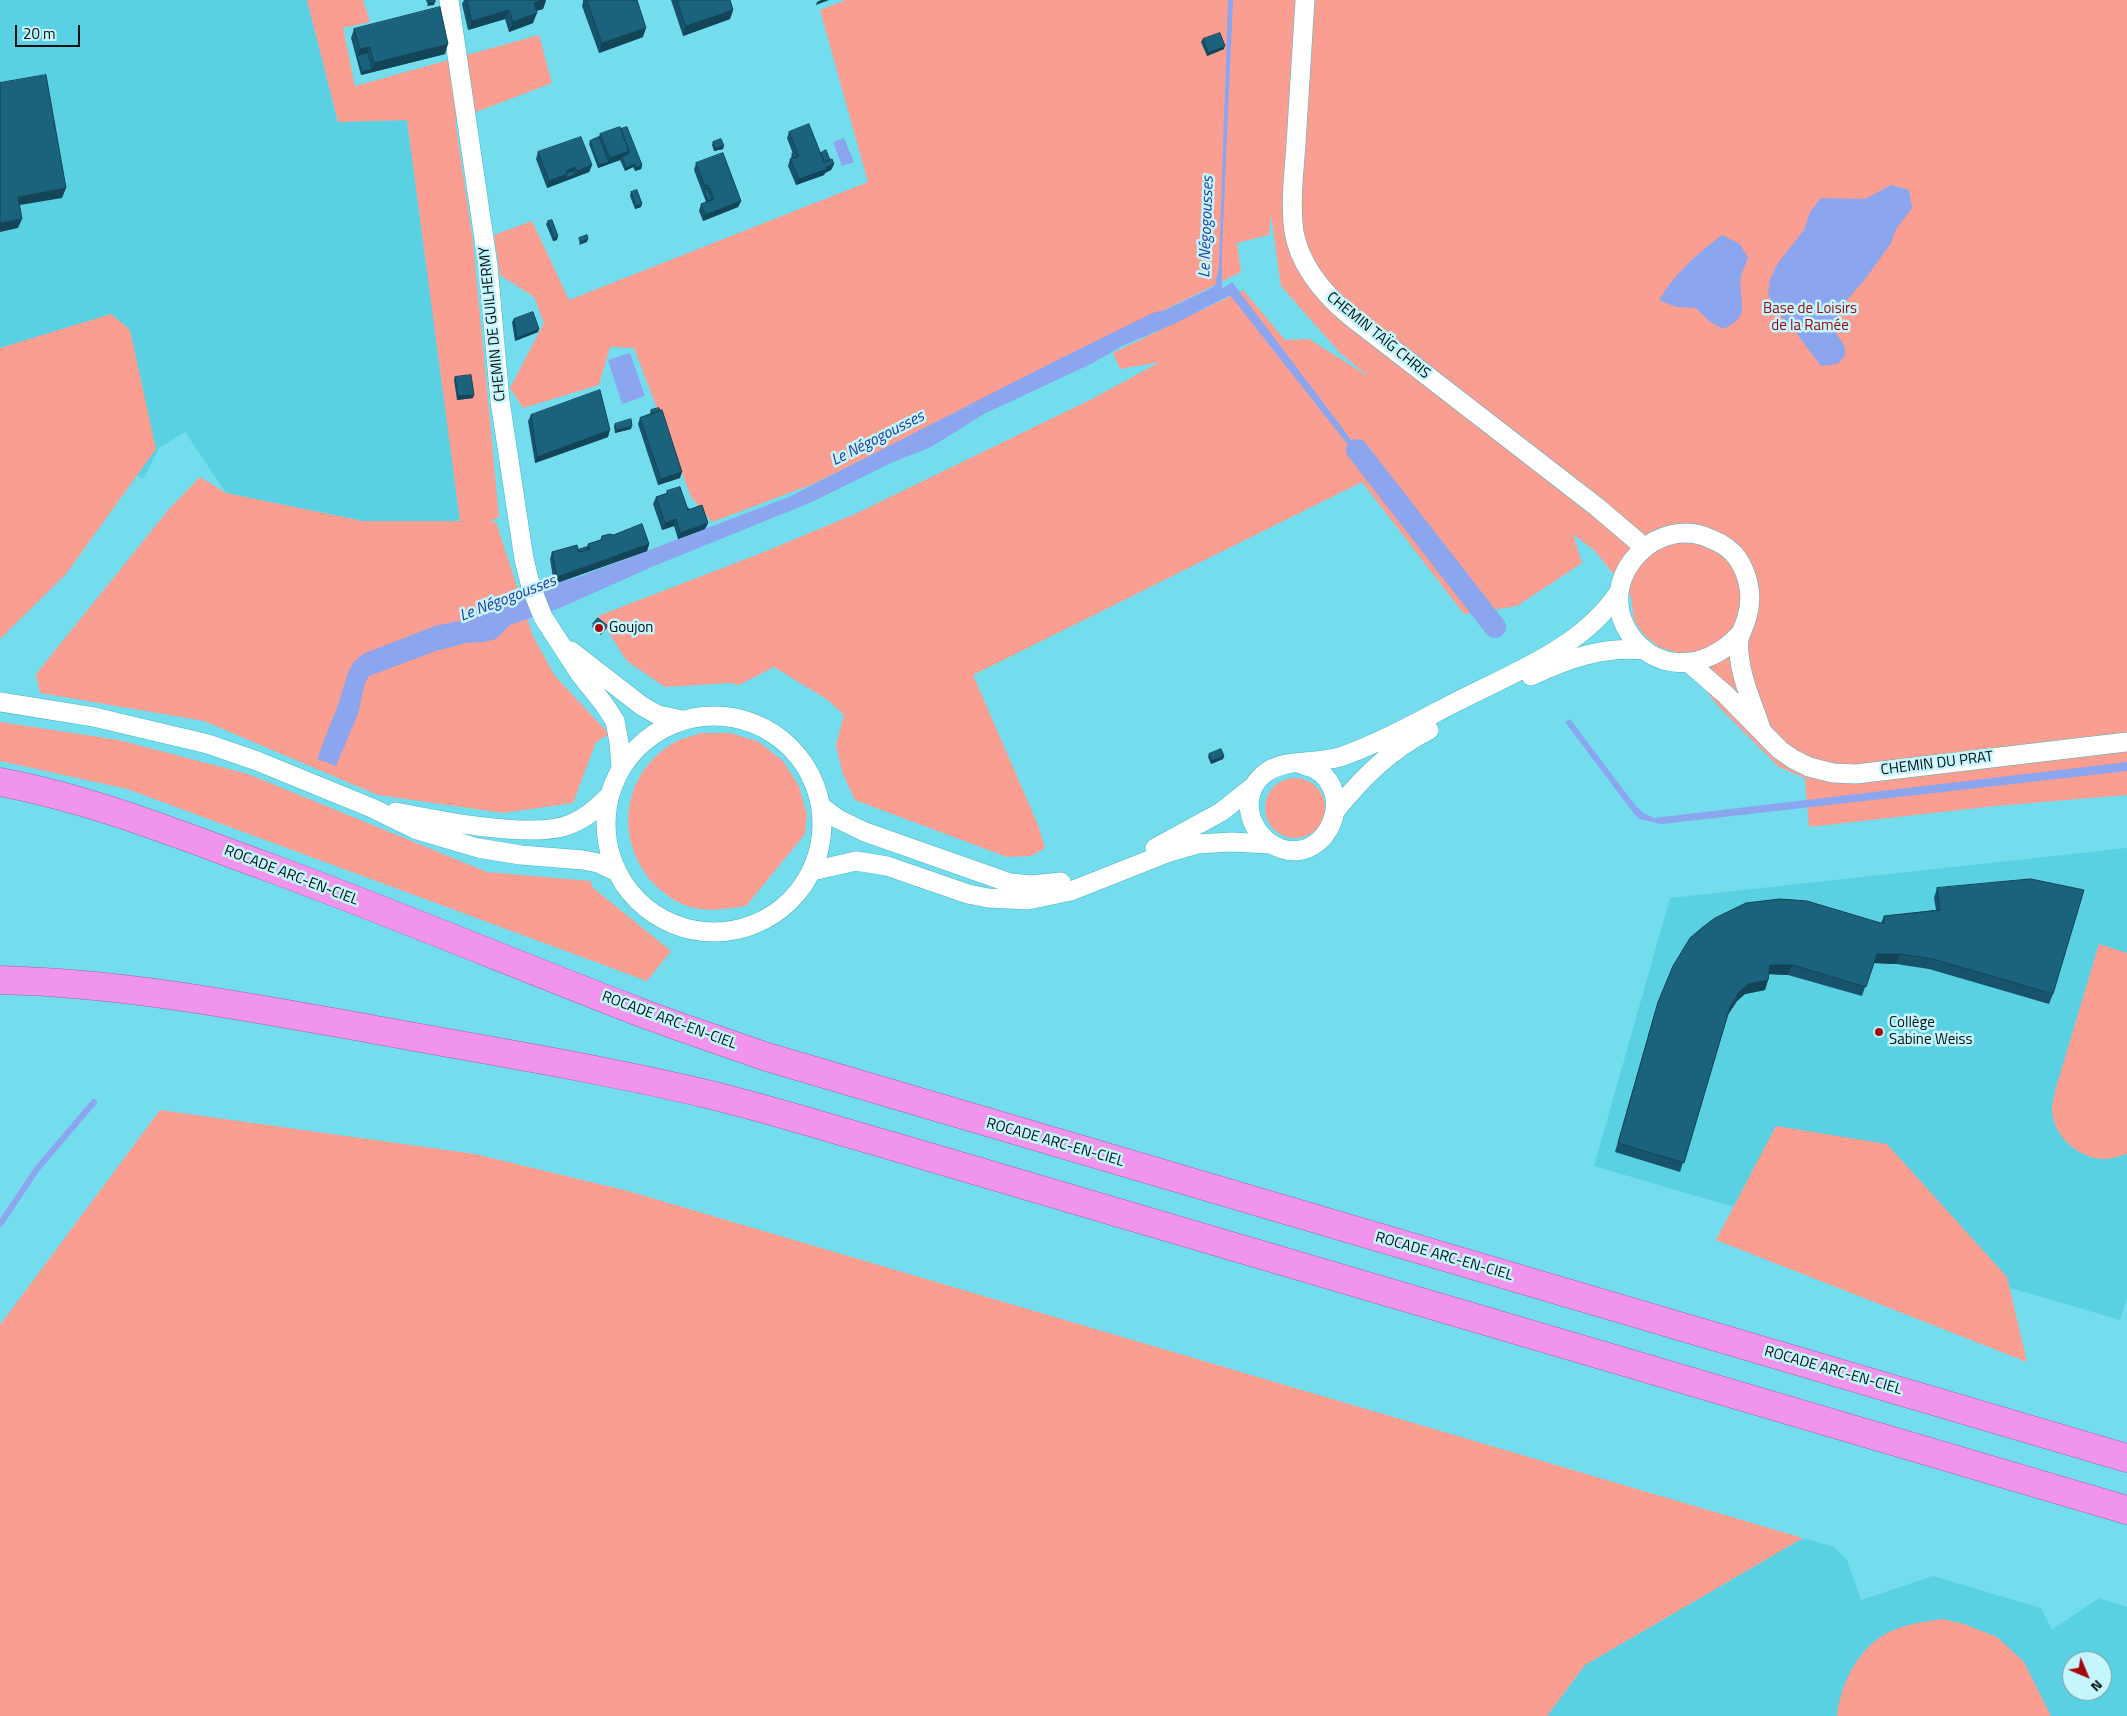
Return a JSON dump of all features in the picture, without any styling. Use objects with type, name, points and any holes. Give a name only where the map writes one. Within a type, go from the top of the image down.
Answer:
[{"type":"highway","name":"ROCADE ARC-EN-CIEL","points":[[0,782],[44,790],[100,807],[191,839],[328,889],[642,1013],[767,1057],[2127,1458]]},
{"type":"highway","points":[[0,980],[44,981],[131,989],[271,1011],[569,1065],[711,1095],[892,1146],[2127,1510]]},
{"type":"street","name":"CHEMIN DE GUILHERMY","points":[[450,0],[488,266],[500,401],[524,559],[531,587],[543,617],[580,674],[615,721],[621,767]]},
{"type":"street","name":"CHEMIN TAÏG CHRIS","points":[[1305,0],[1293,197],[1294,232],[1303,258],[1311,272],[1323,291],[1350,316],[1597,507],[1644,547]]},
{"type":"street","points":[[1683,532],[1703,535],[1722,544],[1737,558],[1747,577],[1750,597],[1747,618],[1738,636],[1728,647],[1716,655],[1688,663],[1673,663],[1658,658],[1644,650],[1633,638],[1624,624],[1619,592],[1623,574],[1632,559],[1644,547],[1662,536],[1683,532]]},
{"type":"street","points":[[1336,810],[1363,778],[1408,740],[1528,672],[1583,632],[1608,610],[1619,592]]},
{"type":"street","name":"CHEMIN DU PRAT","points":[[1738,636],[1742,673],[1761,729]]},
{"type":"street","name":"CHEMIN DE GUILHERMY","points":[[559,641],[642,706],[658,715],[682,720]]},
{"type":"street","points":[[822,807],[838,819],[865,832],[1010,882],[1032,886],[1058,882],[1080,876],[1160,846],[1221,812],[1254,786],[1262,775],[1274,767],[1331,760],[1345,755],[1528,672],[1607,650],[1644,650]]},
{"type":"street","name":"CHEMIN DU PRAT","points":[[1688,663],[1725,694],[1780,750],[1810,767],[1833,773],[1856,774],[2127,742]]},
{"type":"street","points":[[0,702],[94,717],[208,744],[372,808],[417,830],[478,848],[520,855],[583,860],[598,863],[615,870]]},
{"type":"street","points":[[708,715],[735,717],[760,725],[783,739],[801,758],[814,782],[822,807],[820,846],[812,871],[793,899],[767,919],[739,930],[709,933],[680,928],[654,915],[631,895],[615,870],[607,847],[608,797],[621,767],[637,747],[658,730],[682,720],[708,715]]},
{"type":"street","points":[[1254,786],[1249,802],[1250,819],[1258,833],[1270,844],[1284,850],[1299,850],[1313,845],[1325,836],[1333,823],[1336,810],[1334,794],[1327,780],[1316,770],[1301,764]]},
{"type":"street","points":[[372,808],[498,828],[552,829],[570,825],[588,815],[608,797]]},
{"type":"street","points":[[812,871],[861,862],[887,866],[968,894],[988,898],[1028,900],[1071,891],[1167,853],[1198,844],[1231,842],[1270,844]]},
{"type":"shaded area","points":[[0,0],[307,0],[338,122],[407,120],[461,522],[363,521],[226,493],[185,432],[159,448],[144,478],[123,472],[0,381]]},
{"type":"shaded area","name":"Collège Sabine Weiss","points":[[2127,848],[2127,1298],[2120,1320],[1594,1166],[1670,898]]},
{"type":"shaded area","points":[[1803,1538],[1834,1547],[1847,1560],[1861,1600],[1933,1576],[2041,1608],[2052,1630],[2099,1598],[2127,1607],[2127,1716],[1547,1716],[1585,1665]]},
{"type":"green space","points":[[307,0],[363,0],[370,22],[343,28],[355,86],[539,35],[552,83],[455,120],[473,242],[499,517],[490,522],[496,522],[533,636],[555,676],[609,734],[596,742],[573,803],[503,813],[378,795],[204,721],[40,693],[36,674],[169,509],[200,477],[226,493],[363,521],[460,521],[407,120],[338,122]]},
{"type":"green space","name":"Base de Loisirs de la Ramée","points":[[846,0],[2127,0],[2127,795],[1995,806],[1809,827],[1805,778],[1779,767],[1718,706],[1675,652],[1659,647],[1644,635],[1634,620],[1631,596],[1595,551],[1573,534],[1582,563],[1517,606],[1464,614],[1362,482],[973,675],[1038,825],[1045,848],[1031,856],[1007,857],[855,800],[843,774],[836,745],[844,715],[828,700],[774,667],[739,685],[730,683],[665,687],[627,661],[598,616],[764,552],[855,514],[1092,399],[1160,362],[1120,369],[1113,353],[1243,290],[1285,340],[1309,339],[1371,378],[1340,353],[1281,286],[1271,215],[1269,235],[1237,243],[1241,272],[813,484],[712,522],[691,497],[634,348],[610,347],[599,385],[523,408],[510,388],[544,323],[534,297],[500,275],[494,235],[532,221],[569,300],[868,182],[820,10]]},
{"type":"green space","points":[[111,314],[130,330],[156,449],[66,574],[0,639],[0,348]]},
{"type":"green space","points":[[0,722],[119,740],[248,774],[487,872],[591,881],[592,887],[671,951],[647,981],[127,789],[0,761]]},
{"type":"green space","points":[[701,733],[731,733],[759,742],[783,761],[799,786],[807,815],[805,834],[746,906],[711,910],[690,907],[680,903],[655,885],[642,868],[633,849],[629,830],[629,810],[633,791],[642,773],[655,757],[672,744]]},
{"type":"green space","points":[[1295,778],[1312,783],[1320,791],[1325,808],[1320,825],[1312,833],[1295,838],[1278,833],[1270,825],[1265,808],[1270,791],[1278,783]]},
{"type":"green space","points":[[2099,944],[2127,953],[2127,1154],[2104,1159],[2085,1155],[2069,1144],[2057,1129],[2053,1120],[2052,1110],[2055,1091]]},
{"type":"green space","points":[[160,1110],[475,1154],[628,1191],[1803,1538],[1585,1665],[1547,1716],[0,1716],[0,1325]]},
{"type":"green space","points":[[1776,1126],[1887,1144],[2007,1277],[2027,1362],[1716,1240]]},
{"type":"green space","points":[[1942,1619],[1964,1624],[1997,1637],[2024,1662],[2051,1716],[1837,1716],[1846,1682],[1864,1651],[1882,1636],[1896,1629]]},
{"type":"water","points":[[1228,0],[1233,0],[1222,289],[1232,282],[1467,593],[1498,626],[1492,628],[1230,295],[1176,323],[1122,346],[1093,363],[984,414],[931,447],[891,463],[812,502],[654,566],[560,608],[510,625],[496,639],[466,643],[436,651],[369,676],[365,683],[358,714],[336,766],[317,759],[348,673],[353,663],[363,654],[435,626],[463,620],[467,615],[495,602],[581,576],[789,497],[1057,360],[1155,312],[1166,310],[1215,286],[1219,266]]},
{"type":"water","points":[[844,138],[854,162],[842,166],[833,142]]},
{"type":"water","points":[[1891,185],[1909,190],[1912,208],[1896,229],[1891,243],[1866,278],[1847,300],[1832,327],[1845,347],[1845,356],[1837,364],[1821,366],[1794,330],[1778,313],[1768,295],[1770,279],[1778,263],[1804,230],[1810,212],[1821,198],[1865,199]]},
{"type":"water","points":[[1722,235],[1740,244],[1748,258],[1741,275],[1741,313],[1738,319],[1723,329],[1709,321],[1696,308],[1676,307],[1659,300],[1687,264]]},
{"type":"water","points":[[630,353],[645,396],[622,404],[608,360]]},
{"type":"water","points":[[1570,719],[1635,805],[1643,813],[1654,818],[2127,762],[2127,771],[1662,824],[1639,819],[1635,815],[1565,722]]},
{"type":"building","points":[[427,0],[435,0],[435,2],[428,3]]},
{"type":"building","points":[[467,0],[544,0],[534,3],[537,13],[513,22],[509,10],[472,21]]},
{"type":"building","points":[[587,0],[637,0],[646,28],[602,43]]},
{"type":"building","points":[[677,0],[730,0],[733,10],[686,26]]},
{"type":"building","points":[[440,7],[448,44],[374,63],[370,47],[360,49],[354,29]]},
{"type":"building","points":[[1220,33],[1225,46],[1208,53],[1203,39]]},
{"type":"building","points":[[368,53],[372,69],[362,72],[357,56]]},
{"type":"building","points":[[46,75],[66,188],[18,197],[22,219],[0,223],[0,83]]},
{"type":"building","points":[[809,124],[824,162],[832,159],[834,164],[826,167],[827,169],[799,179],[790,159],[799,156],[789,132]]},
{"type":"building","points":[[620,127],[629,151],[610,158],[600,134]]},
{"type":"building","points":[[627,127],[642,165],[636,168],[635,164],[626,168],[622,157],[628,154],[629,151],[621,129]]},
{"type":"building","points":[[581,137],[592,165],[577,171],[575,167],[566,171],[567,174],[549,181],[538,152]]},
{"type":"building","points":[[599,137],[609,162],[599,165],[590,141]]},
{"type":"building","points":[[721,139],[724,146],[715,148],[713,142]]},
{"type":"building","points":[[826,150],[830,160],[824,162],[821,153]]},
{"type":"building","points":[[723,153],[741,201],[705,215],[701,204],[714,199],[708,185],[705,186],[696,163]]},
{"type":"building","points":[[574,171],[576,174],[566,178],[567,173]]},
{"type":"building","points":[[707,188],[712,200],[708,201],[704,190]]},
{"type":"building","points":[[637,190],[642,204],[636,206],[631,192]]},
{"type":"building","points":[[552,220],[558,236],[554,238],[548,221]]},
{"type":"building","points":[[587,235],[588,239],[580,242],[579,238]]},
{"type":"building","points":[[533,312],[539,329],[517,338],[514,319]]},
{"type":"building","points":[[471,375],[474,395],[458,396],[455,377]]},
{"type":"building","points":[[600,390],[610,430],[537,457],[531,415]]},
{"type":"building","points":[[659,408],[660,411],[652,414],[651,410]]},
{"type":"building","points":[[662,410],[682,472],[661,479],[640,418]]},
{"type":"building","points":[[631,419],[632,426],[616,430],[615,424]]},
{"type":"building","points":[[680,487],[688,510],[702,505],[708,523],[680,533],[676,519],[665,523],[656,497]]},
{"type":"building","points":[[642,524],[649,544],[557,577],[552,552],[577,545],[579,552],[590,549],[588,544],[601,540],[602,536],[613,535]]},
{"type":"building","points":[[587,547],[588,549],[579,552],[578,550]]},
{"type":"building","points":[[598,618],[608,626],[603,631],[593,624]]},
{"type":"building","points":[[1221,749],[1224,756],[1212,761],[1209,754]]},
{"type":"building","name":"Collège Sabine Weiss","points":[[2031,879],[2084,890],[2053,994],[1933,959],[1900,954],[1877,954],[1866,987],[1792,965],[1770,965],[1768,980],[1749,984],[1740,991],[1730,1007],[1684,1163],[1618,1143],[1658,1002],[1673,966],[1690,938],[1715,918],[1746,903],[1780,899],[1807,901],[1884,924],[1884,916],[1940,910],[1937,888]]},
{"type":"waterway","points":[[1357,450],[1495,627]]},
{"type":"waterway","name":"Le Négogousses","points":[[0,1224],[37,1169],[94,1102]]},
{"type":"place","name":"Goujon","points":[[599,628]]},
{"type":"place","name":"Collège Sabine Weiss","points":[[1879,1032]]}]
